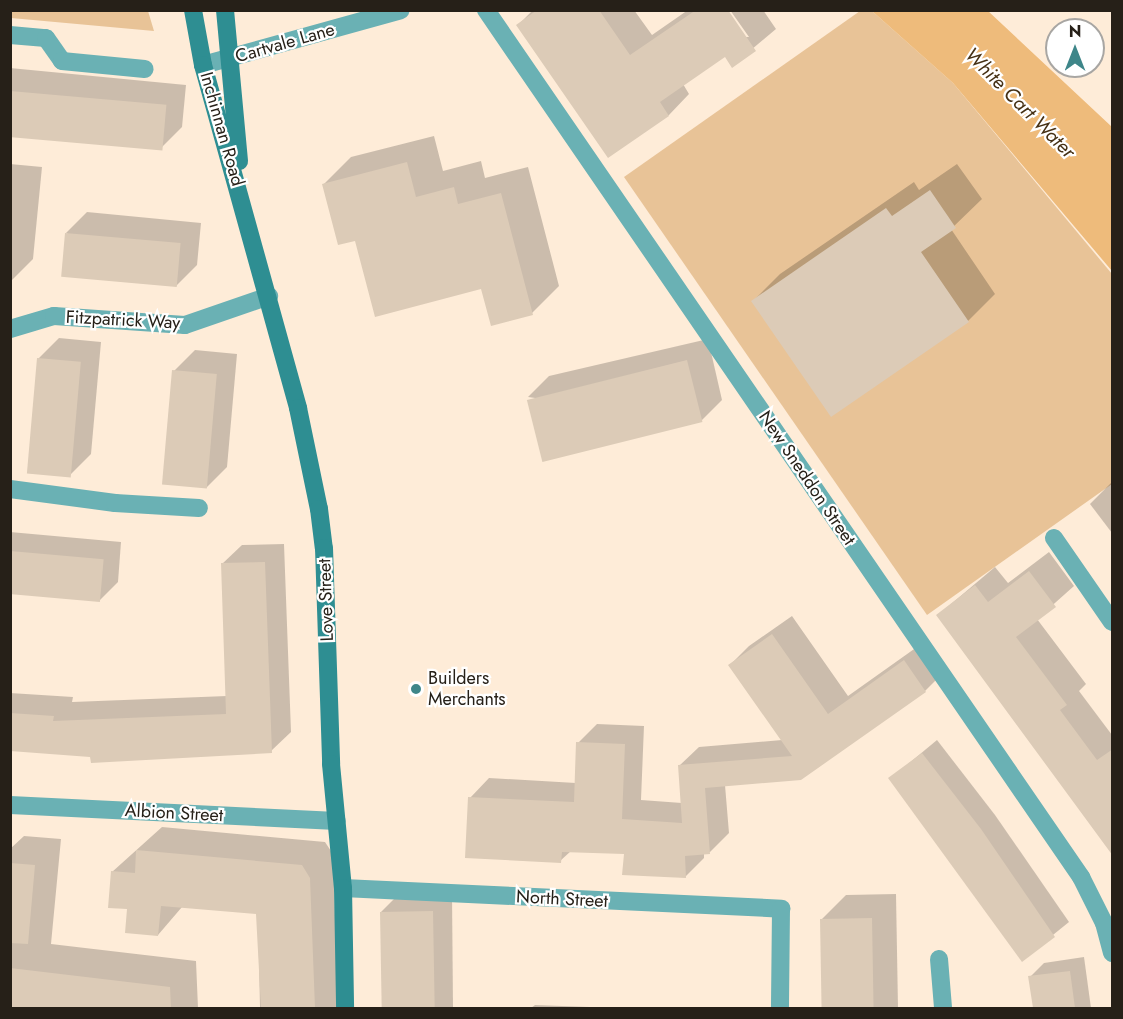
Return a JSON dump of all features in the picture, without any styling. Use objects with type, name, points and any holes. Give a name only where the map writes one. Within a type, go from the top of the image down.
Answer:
[{"type":"street","name":"Inchinnan Road","points":[[193,10],[203,65],[243,201]]},
{"type":"street","name":"Inchinnan Road","points":[[225,10],[243,201]]},
{"type":"street","name":"Cartvale Lane","points":[[203,65],[401,10]]},
{"type":"street","name":"New Sneddon Street","points":[[486,10],[1075,867],[1108,920],[1113,953]]},
{"type":"street","points":[[10,34],[46,38],[62,61],[145,69]]},
{"type":"street","name":"Love Street","points":[[243,201],[298,408],[320,519],[331,764],[343,888],[345,1008]]},
{"type":"street","name":"Fitzpatrick Way","points":[[10,329],[54,316],[185,325],[269,296]]},
{"type":"street","points":[[10,489],[115,503],[199,507]]},
{"type":"street","points":[[1054,538],[1113,622]]},
{"type":"street","name":"Albion Street","points":[[10,805],[338,821]]},
{"type":"street","name":"North Street","points":[[343,888],[781,909],[780,1008]]},
{"type":"street","points":[[939,959],[943,1008]]},
{"type":"shaded area","points":[[10,11],[148,11],[154,31],[11,18]]},
{"type":"shaded area","points":[[860,11],[872,11],[953,83],[1112,274],[1112,484],[927,615],[624,177]]},
{"type":"water","name":"White Cart Water","points":[[872,11],[988,11],[1045,64],[1045,78],[1060,78],[1112,127],[1112,271],[953,83]]},
{"type":"building","points":[[537,10],[599,10],[630,55],[696,10],[728,10],[756,51],[732,68],[725,57],[660,102],[669,116],[608,158],[516,25]]},
{"type":"building","points":[[10,91],[166,105],[162,151],[10,137]]},
{"type":"building","points":[[407,162],[416,197],[454,187],[458,204],[501,193],[533,315],[491,326],[481,289],[375,317],[355,241],[338,245],[322,184]]},
{"type":"building","points":[[930,190],[956,228],[921,252],[969,322],[831,417],[751,301],[886,208],[892,216]]},
{"type":"building","points":[[65,233],[181,243],[177,287],[61,277]]},
{"type":"building","points":[[37,358],[81,362],[71,477],[27,474]]},
{"type":"building","points":[[687,360],[702,422],[542,462],[527,400]]},
{"type":"building","points":[[172,370],[217,374],[207,488],[162,485]]},
{"type":"building","points":[[10,551],[104,559],[100,602],[10,594]]},
{"type":"building","points":[[265,562],[272,753],[91,763],[90,757],[10,751],[10,713],[54,716],[53,721],[226,714],[221,563]]},
{"type":"building","points":[[1029,571],[1056,607],[1016,637],[1067,705],[1060,710],[1097,760],[1113,749],[1113,856],[936,615],[975,585],[988,602]]},
{"type":"building","points":[[772,634],[828,714],[904,660],[926,692],[801,780],[705,788],[710,854],[685,856],[686,878],[622,875],[624,854],[562,852],[561,863],[465,858],[468,797],[574,802],[576,742],[625,744],[622,819],[682,823],[678,765],[792,756],[728,665]]},
{"type":"building","points":[[922,753],[981,829],[1055,937],[1022,962],[888,778]]},
{"type":"building","points":[[136,850],[302,865],[310,878],[315,1008],[261,1008],[256,914],[161,906],[158,936],[125,933],[127,909],[108,908],[111,871],[135,873]]},
{"type":"building","points":[[10,863],[35,865],[28,944],[10,943]]},
{"type":"building","points":[[433,911],[435,1008],[382,1008],[380,912]]},
{"type":"building","points":[[872,918],[874,1008],[822,1008],[820,919]]},
{"type":"building","points":[[10,968],[170,987],[171,1008],[10,1008]]},
{"type":"building","points":[[1070,971],[1075,1008],[1033,1008],[1028,976]]},
{"type":"place","name":"Builders Merchants","points":[[416,689]]}]
